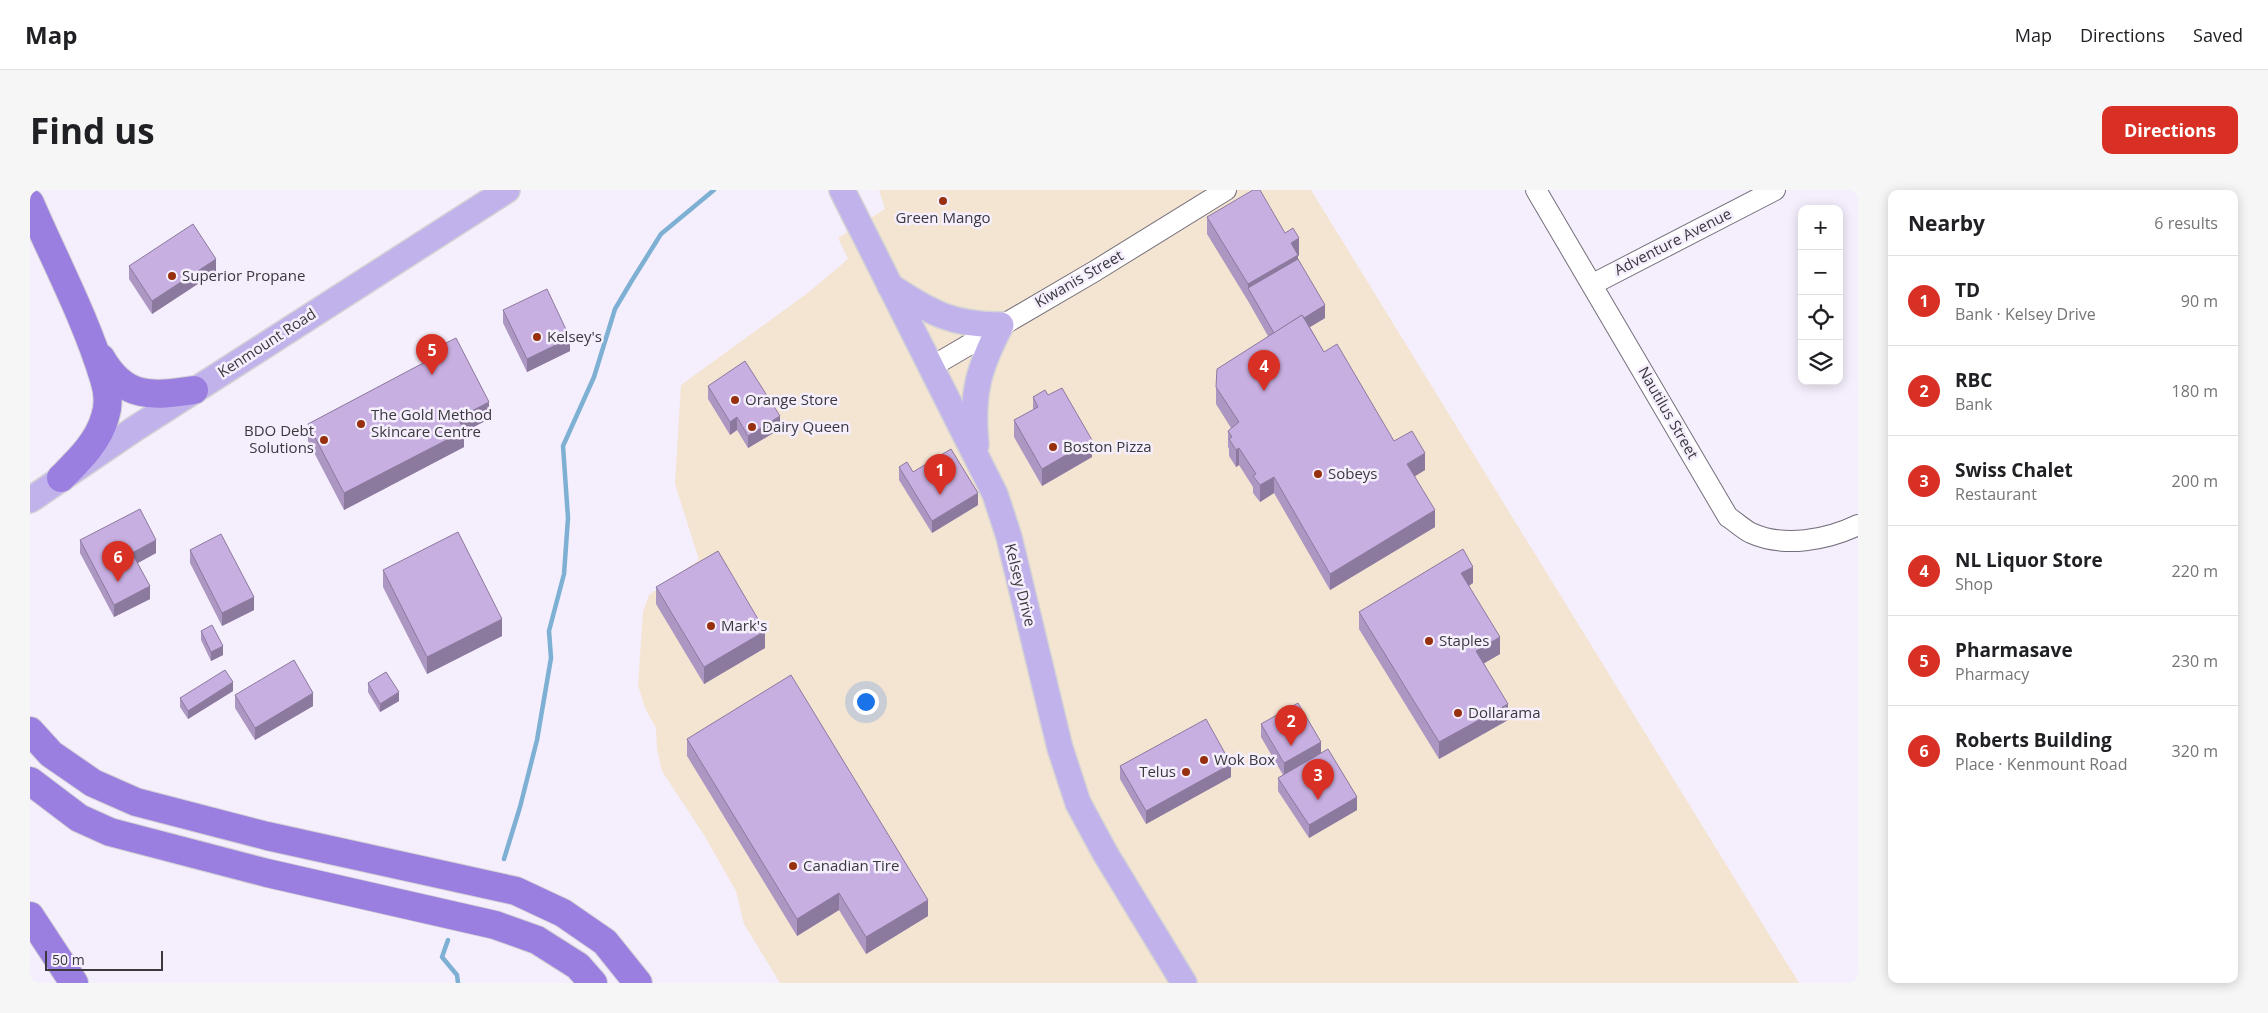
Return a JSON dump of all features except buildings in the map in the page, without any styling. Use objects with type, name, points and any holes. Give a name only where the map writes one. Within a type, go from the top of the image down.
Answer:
[{"type":"highway","points":[[30,203],[86,331],[104,380],[108,401],[106,416],[90,448],[61,478]]},
{"type":"highway","points":[[86,331],[107,369],[127,388],[157,395],[194,390]]},
{"type":"highway","points":[[30,731],[51,754],[93,783],[136,802],[267,836],[516,891],[563,913],[604,942],[638,983]]},
{"type":"highway","points":[[30,781],[79,818],[110,832],[267,873],[495,925],[537,940],[578,966],[593,983]]},
{"type":"highway","points":[[30,916],[74,983]]},
{"type":"main road","name":"Kenmount Road","points":[[30,500],[194,390],[507,190]]},
{"type":"main road","name":"Kelsey Drive","points":[[842,190],[977,455],[1002,514],[1060,748],[1078,803],[1105,853],[1184,983]]},
{"type":"main road","points":[[890,286],[921,306],[946,318],[974,325],[1001,325],[986,356],[977,384],[973,414],[977,455]]},
{"type":"street","name":"Kiwanis Street","points":[[931,367],[1096,271],[1226,190]]},
{"type":"street","name":"Nautilus Street","points":[[1536,190],[1593,284],[1728,517],[1751,533],[1769,538],[1795,541],[1824,537],[1858,525]]},
{"type":"street","name":"Adventure Avenue","points":[[1593,284],[1751,195],[1775,190]]},
{"type":"shaded area","points":[[879,190],[1311,190],[1799,983],[780,983],[744,924],[736,891],[704,835],[662,771],[657,749],[656,728],[645,708],[638,685],[643,612],[649,595],[699,560],[675,484],[681,385],[809,292],[848,259],[838,238],[885,209]]},
{"type":"waterway","points":[[504,859],[520,807],[537,740],[551,658],[549,631],[564,574],[568,518],[563,446],[594,377],[615,309],[661,234],[714,190]]},
{"type":"waterway","points":[[448,940],[442,957],[457,975],[458,983]]},
{"type":"place","name":"Green Mango","points":[[943,201]]},
{"type":"place","name":"Superior Propane","points":[[172,276]]},
{"type":"place","name":"Kelsey's","points":[[537,337]]},
{"type":"place","name":"Pharmasave","points":[[432,375]]},
{"type":"place","name":"NL Liquor Store","points":[[1264,391]]},
{"type":"place","name":"Orange Store","points":[[735,400]]},
{"type":"place","name":"The Gold Method Skincare Centre","points":[[361,424]]},
{"type":"place","name":"Dairy Queen","points":[[752,427]]},
{"type":"place","name":"BDO Debt Solutions","points":[[324,440]]},
{"type":"place","name":"Boston Pizza","points":[[1053,447]]},
{"type":"place","name":"Sobeys","points":[[1318,474]]},
{"type":"place","name":"TD","points":[[940,495]]},
{"type":"place","name":"Roberts Building","points":[[118,582]]},
{"type":"place","name":"Mark's","points":[[711,626]]},
{"type":"place","name":"Staples","points":[[1429,641]]},
{"type":"place","name":"Dollarama","points":[[1458,713]]},
{"type":"place","name":"RBC","points":[[1291,746]]},
{"type":"place","name":"Wok Box","points":[[1204,760]]},
{"type":"place","name":"Telus","points":[[1186,772]]},
{"type":"place","name":"Swiss Chalet","points":[[1318,800]]},
{"type":"place","name":"Canadian Tire","points":[[793,866]]}]
